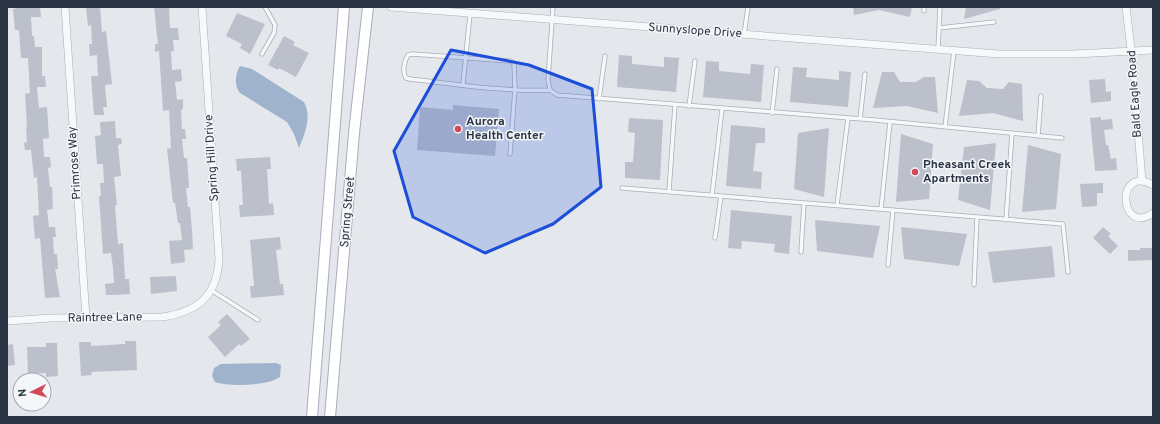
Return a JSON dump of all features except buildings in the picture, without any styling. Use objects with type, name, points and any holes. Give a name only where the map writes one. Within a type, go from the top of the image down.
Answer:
[{"type":"main road","name":"Spring Street","points":[[312,417],[344,7]]},
{"type":"main road","name":"Spring Street","points":[[330,417],[354,133],[368,7]]},
{"type":"street","name":"Primrose Way","points":[[65,7],[86,318]]},
{"type":"street","name":"Spring Hill Drive","points":[[201,303],[211,290],[217,275],[219,259],[202,7]]},
{"type":"street","name":"Sunnyslope Drive","points":[[391,7],[448,9],[470,13],[552,20],[999,54],[1069,54],[1153,50]]},
{"type":"street","name":"Bald Eagle Road","points":[[1126,7],[1132,52],[1142,182]]},
{"type":"street","points":[[1153,185],[1142,182],[1131,185],[1127,190],[1124,201],[1129,212],[1140,217],[1146,217],[1153,213]]},
{"type":"street","name":"Raintree Lane","points":[[7,321],[51,318],[169,316],[190,310],[201,303]]},
{"type":"lane","points":[[262,54],[274,33],[275,24],[265,7]]},
{"type":"lane","points":[[550,90],[553,7]]},
{"type":"lane","points":[[744,35],[748,7]]},
{"type":"lane","points":[[938,49],[940,7]]},
{"type":"lane","points":[[463,84],[470,13]]},
{"type":"lane","points":[[939,28],[994,22]]},
{"type":"lane","points":[[945,127],[954,50]]},
{"type":"lane","points":[[510,154],[514,89],[514,63],[510,61],[412,54],[408,55],[405,59],[404,74],[406,78],[514,89],[550,90],[557,95],[599,100],[848,118],[1062,138]]},
{"type":"lane","points":[[599,100],[605,56]]},
{"type":"lane","points":[[689,106],[695,61]]},
{"type":"lane","points":[[772,113],[777,69]]},
{"type":"lane","points":[[860,119],[865,74]]},
{"type":"lane","points":[[1038,136],[1041,96]]},
{"type":"lane","points":[[670,191],[675,105]]},
{"type":"lane","points":[[712,195],[722,109]]},
{"type":"lane","points":[[837,206],[848,118]]},
{"type":"lane","points":[[881,209],[890,122]]},
{"type":"lane","points":[[1006,220],[1012,134]]},
{"type":"lane","points":[[622,188],[1063,224],[1068,272]]},
{"type":"lane","points":[[715,238],[721,196]]},
{"type":"lane","points":[[801,252],[804,203]]},
{"type":"lane","points":[[888,265],[893,210]]},
{"type":"lane","points":[[974,285],[978,217]]},
{"type":"lane","points":[[211,290],[258,320]]},
{"type":"highlighted area","points":[[451,50],[529,65],[592,89],[601,187],[553,224],[485,253],[413,217],[394,151]]},
{"type":"water","points":[[240,66],[252,69],[304,102],[308,119],[299,148],[294,134],[287,122],[240,93],[236,80],[237,72]]},
{"type":"water","points":[[276,363],[281,365],[280,377],[258,384],[221,384],[215,382],[212,376],[214,368],[221,364]]},
{"type":"place","name":"Aurora Health Center","points":[[458,129]]},
{"type":"place","name":"Pheasant Creek Apartments","points":[[915,172]]}]
